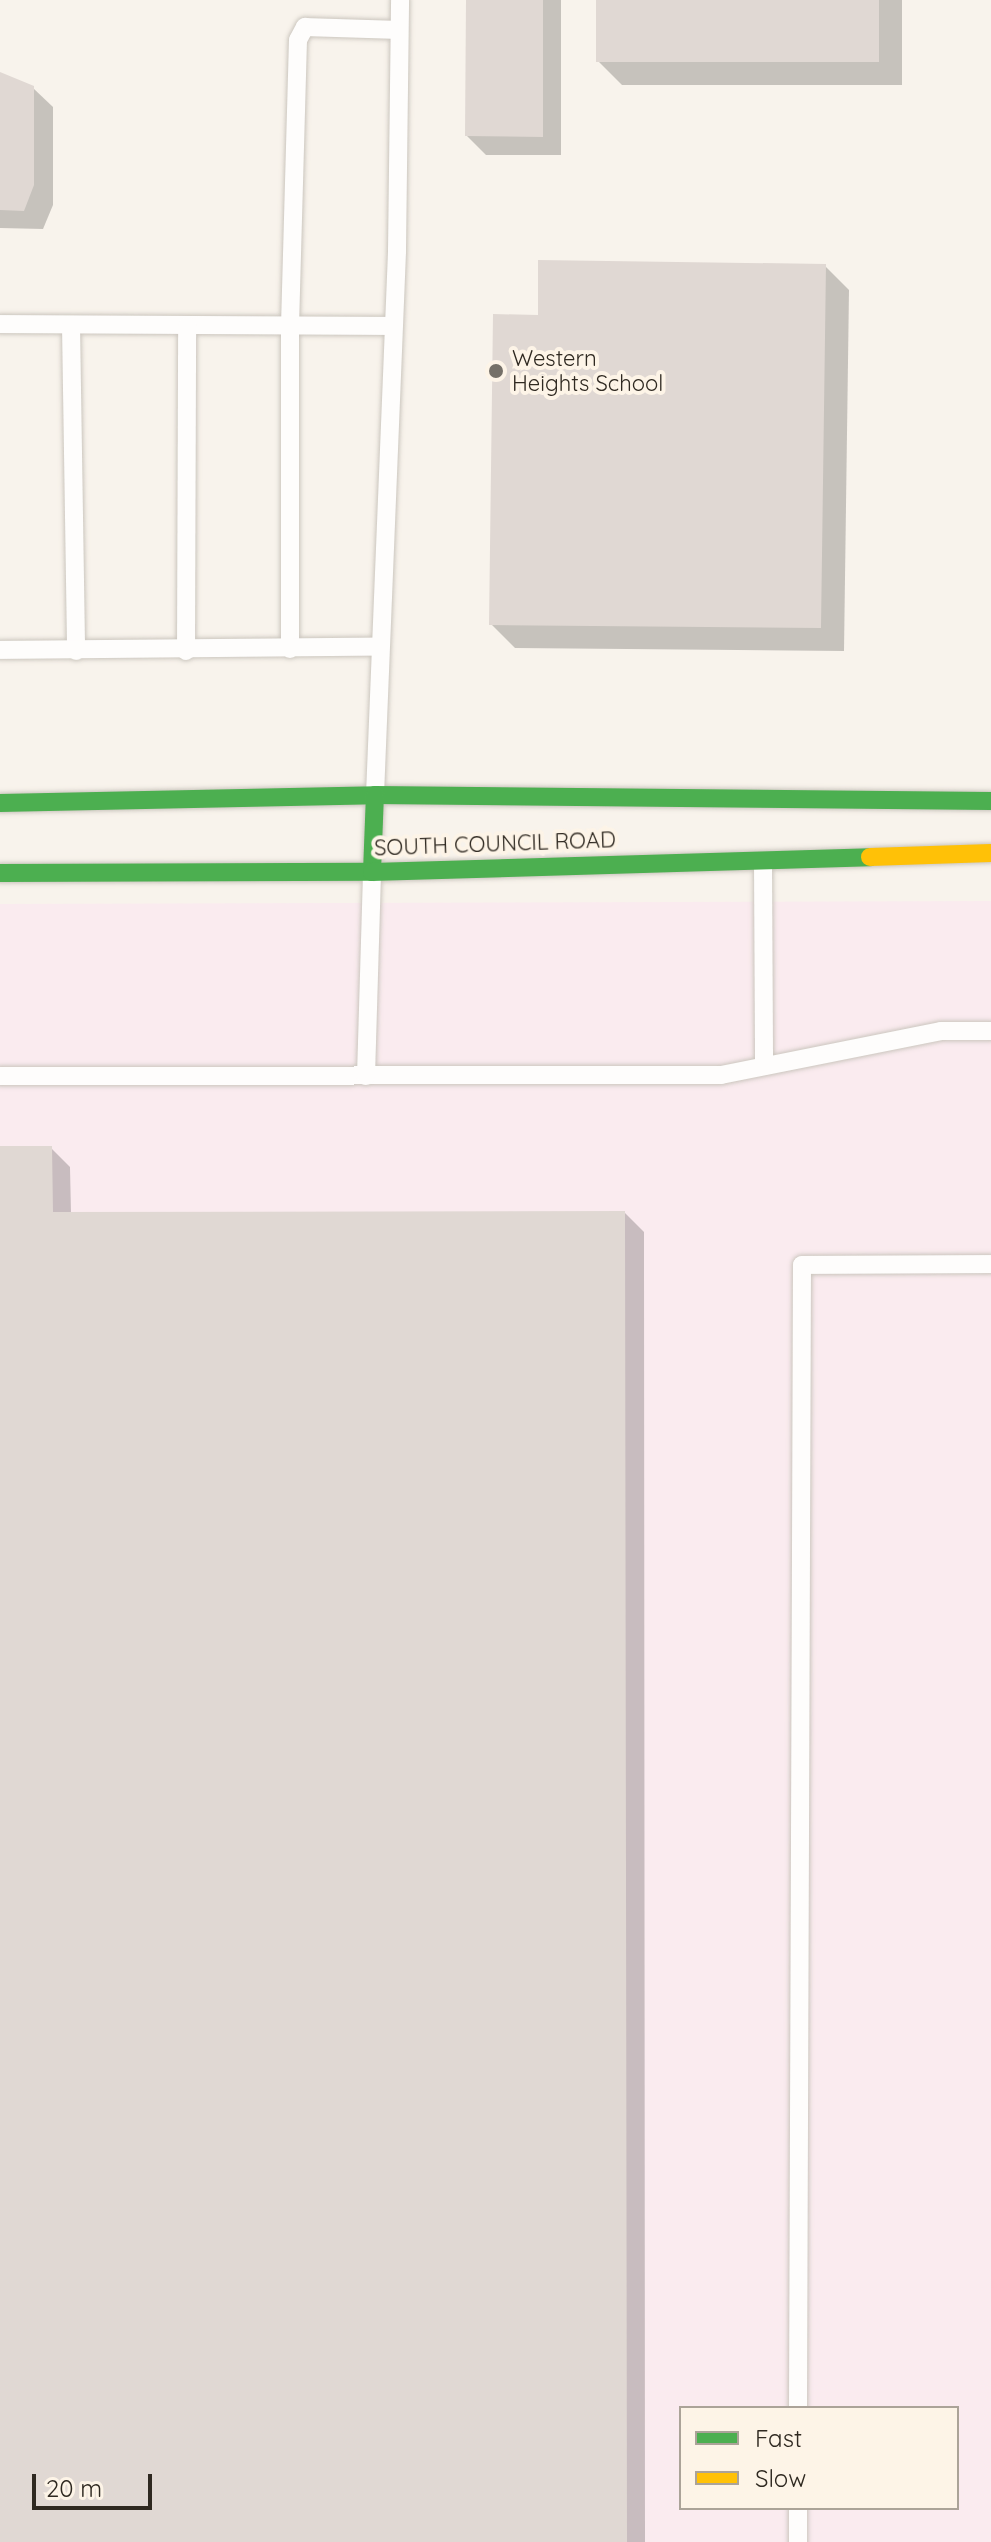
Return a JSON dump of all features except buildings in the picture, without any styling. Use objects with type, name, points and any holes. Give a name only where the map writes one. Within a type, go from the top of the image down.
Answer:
[{"type":"main road","name":"SOUTH COUNCIL ROAD","points":[[0,803],[375,795],[991,801]]},
{"type":"main road","points":[[372,872],[375,795]]},
{"type":"main road","name":"SOUTH COUNCIL ROAD","points":[[0,873],[372,872],[991,853]]},
{"type":"lane","points":[[375,795],[378,647],[393,326],[400,0]]},
{"type":"lane","points":[[290,649],[290,326],[298,40],[305,27],[399,30]]},
{"type":"lane","points":[[0,324],[393,326]]},
{"type":"lane","points":[[71,325],[76,651]]},
{"type":"lane","points":[[186,651],[187,326]]},
{"type":"lane","points":[[0,650],[186,651],[378,647]]},
{"type":"lane","points":[[763,861],[764,1066]]},
{"type":"lane","points":[[366,1076],[372,872]]},
{"type":"lane","points":[[0,1076],[721,1075],[941,1031],[991,1031]]},
{"type":"lane","points":[[798,2406],[802,1265],[991,1264]]},
{"type":"lane","points":[[798,2510],[798,2542]]},
{"type":"shaded area","points":[[991,901],[991,2542],[0,2542],[0,904]]},
{"type":"traffic: fast","points":[[0,803],[375,795],[991,801]]},
{"type":"traffic: fast","points":[[372,872],[375,795]]},
{"type":"traffic: fast","points":[[0,873],[372,872],[870,857]]},
{"type":"traffic: slow","points":[[870,857],[991,853]]},
{"type":"place","name":"Western Heights School","points":[[496,371]]}]
